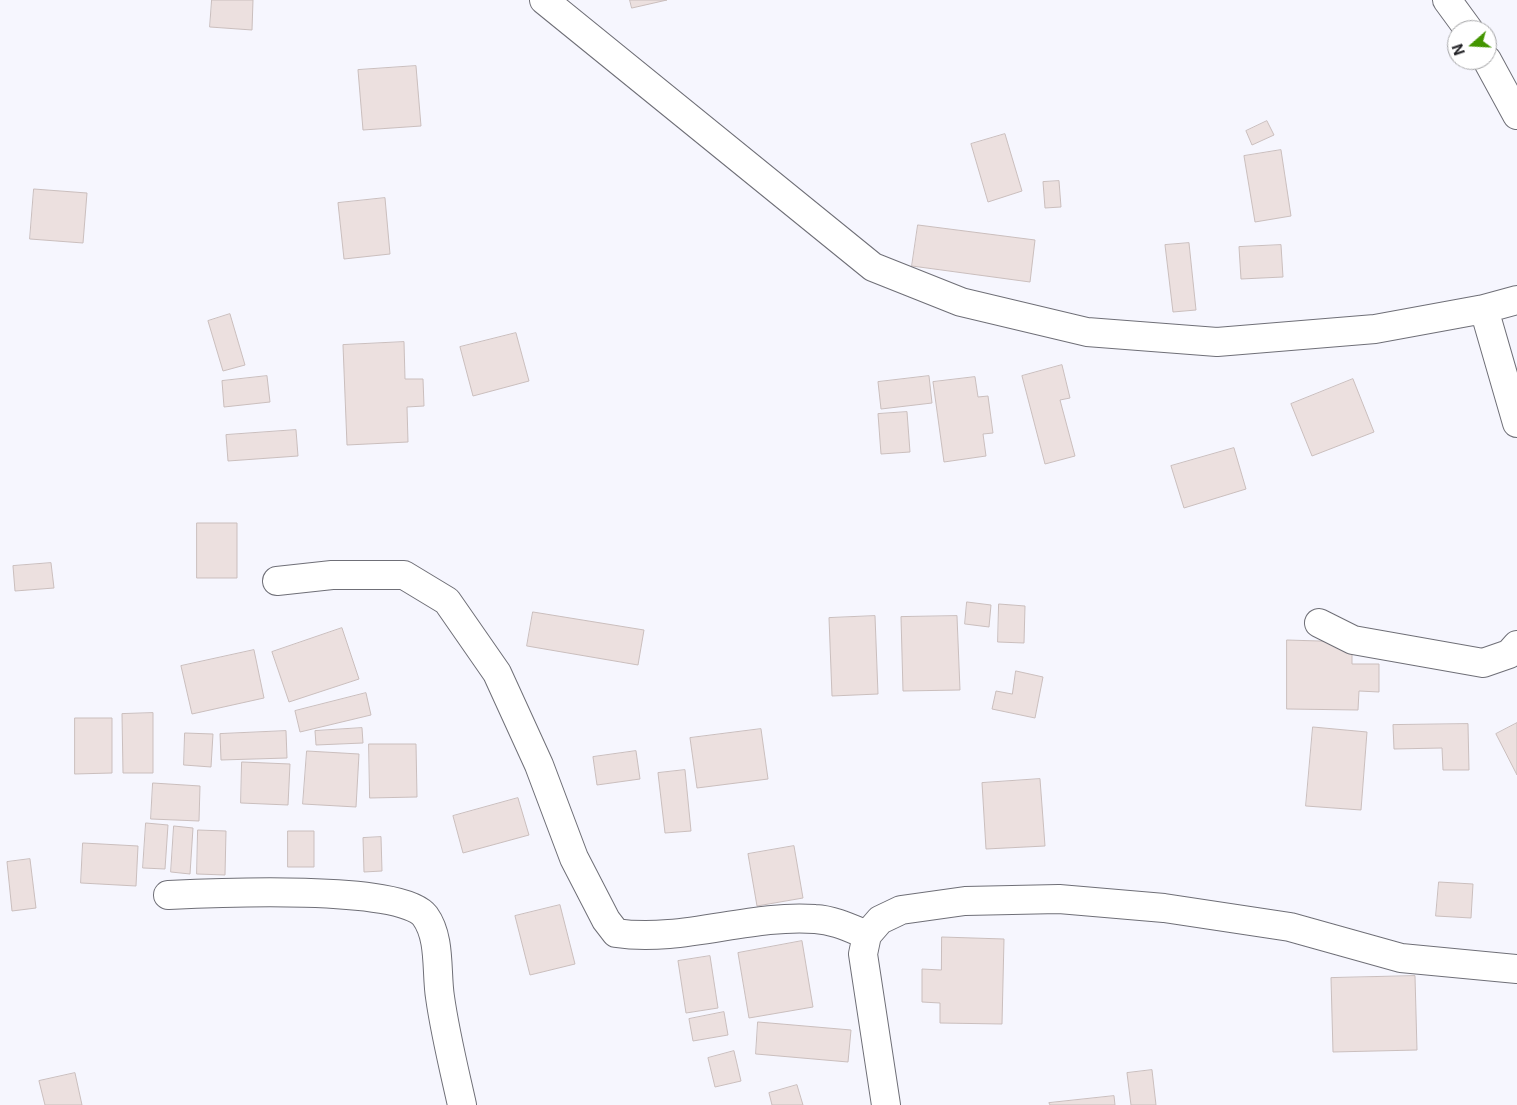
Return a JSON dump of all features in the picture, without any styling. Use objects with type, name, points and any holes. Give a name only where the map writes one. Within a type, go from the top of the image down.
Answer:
[{"type":"street","points":[[544,0],[873,267],[961,302],[1087,332],[1218,342],[1375,329],[1484,309],[1517,300]]},
{"type":"street","points":[[1448,0],[1462,20]]},
{"type":"street","points":[[1492,70],[1517,115]]},
{"type":"street","points":[[1484,309],[1517,423]]},
{"type":"street","points":[[276,581],[332,575],[404,575],[447,601],[497,673],[539,765],[574,858],[606,920],[616,933],[634,936],[652,935],[743,923],[815,919],[840,924],[866,935]]},
{"type":"street","points":[[1319,623],[1353,640],[1483,663],[1510,654],[1517,645]]},
{"type":"street","points":[[168,895],[248,892],[370,896],[412,905],[425,915],[434,934],[440,997],[462,1105]]},
{"type":"street","points":[[886,1105],[863,954],[866,935],[880,920],[900,910],[965,901],[1059,899],[1164,908],[1290,927],[1401,958],[1517,969]]},
{"type":"building","points":[[212,0],[253,0],[252,30],[210,27]]},
{"type":"building","points":[[630,0],[667,0],[632,8]]},
{"type":"building","points":[[416,66],[421,126],[363,130],[358,70]]},
{"type":"building","points":[[1267,121],[1274,135],[1252,145],[1246,131]]},
{"type":"building","points":[[1005,134],[1022,191],[988,202],[971,144]]},
{"type":"building","points":[[1281,150],[1291,216],[1255,222],[1244,156]]},
{"type":"building","points":[[1059,181],[1061,207],[1045,208],[1043,182]]},
{"type":"building","points":[[34,189],[87,193],[83,243],[30,239]]},
{"type":"building","points":[[385,198],[390,254],[344,259],[338,203]]},
{"type":"building","points":[[918,225],[1035,240],[1030,282],[912,266]]},
{"type":"building","points":[[1189,243],[1196,310],[1173,312],[1165,245]]},
{"type":"building","points":[[1281,245],[1283,277],[1241,279],[1239,247]]},
{"type":"building","points":[[230,314],[245,365],[223,371],[208,321]]},
{"type":"building","points":[[516,333],[529,381],[473,396],[460,347]]},
{"type":"building","points":[[404,342],[405,379],[423,379],[424,406],[407,407],[408,442],[347,445],[343,345]]},
{"type":"building","points":[[1062,365],[1070,398],[1060,400],[1075,456],[1045,464],[1022,376]]},
{"type":"building","points":[[267,376],[270,402],[224,407],[222,381]]},
{"type":"building","points":[[929,376],[932,403],[881,409],[878,382]]},
{"type":"building","points":[[975,377],[978,397],[988,396],[993,433],[983,434],[986,456],[944,462],[933,382]]},
{"type":"building","points":[[1353,379],[1374,432],[1312,456],[1291,404]]},
{"type":"building","points":[[907,412],[910,452],[881,454],[878,414]]},
{"type":"building","points":[[296,430],[298,456],[228,461],[226,435]]},
{"type":"building","points":[[1234,448],[1246,489],[1184,508],[1171,466]]},
{"type":"building","points":[[197,523],[237,523],[237,578],[197,578]]},
{"type":"building","points":[[51,563],[54,588],[15,591],[13,566]]},
{"type":"building","points":[[967,602],[991,605],[989,627],[965,624]]},
{"type":"building","points":[[999,604],[1025,606],[1024,643],[998,642]]},
{"type":"building","points":[[533,612],[644,630],[638,665],[527,646]]},
{"type":"building","points":[[875,616],[878,694],[832,696],[829,618]]},
{"type":"building","points":[[957,616],[960,690],[903,691],[901,617]]},
{"type":"building","points":[[342,628],[359,679],[289,702],[272,652]]},
{"type":"building","points":[[1287,640],[1352,642],[1352,664],[1379,664],[1379,692],[1359,691],[1358,710],[1287,709]]},
{"type":"building","points":[[254,650],[264,698],[192,714],[181,666]]},
{"type":"building","points":[[1016,671],[1043,677],[1035,718],[992,709],[996,691],[1012,694]]},
{"type":"building","points":[[366,693],[371,715],[300,732],[295,711]]},
{"type":"building","points":[[153,713],[153,773],[123,773],[122,714]]},
{"type":"building","points":[[75,718],[112,718],[112,773],[75,774]]},
{"type":"building","points":[[1517,723],[1517,775],[1496,734]]},
{"type":"building","points":[[1468,724],[1469,770],[1443,770],[1442,748],[1394,749],[1393,725]]},
{"type":"building","points":[[1313,727],[1367,732],[1361,810],[1306,806]]},
{"type":"building","points":[[362,728],[363,743],[316,745],[315,731]]},
{"type":"building","points":[[761,729],[768,779],[697,788],[690,738]]},
{"type":"building","points":[[286,731],[287,758],[221,760],[220,734]]},
{"type":"building","points":[[185,733],[213,734],[211,767],[184,765]]},
{"type":"building","points":[[369,744],[416,744],[417,797],[370,798]]},
{"type":"building","points":[[307,751],[359,754],[356,807],[303,804]]},
{"type":"building","points":[[636,751],[640,779],[597,785],[593,757]]},
{"type":"building","points":[[242,762],[290,764],[288,805],[241,803]]},
{"type":"building","points":[[685,770],[691,831],[665,833],[658,773]]},
{"type":"building","points":[[1040,779],[1045,846],[986,849],[982,783]]},
{"type":"building","points":[[153,783],[200,786],[199,821],[151,819]]},
{"type":"building","points":[[518,798],[529,835],[463,853],[453,816]]},
{"type":"building","points":[[146,823],[168,825],[165,869],[143,868]]},
{"type":"building","points":[[174,826],[193,828],[190,874],[171,872]]},
{"type":"building","points":[[198,830],[226,831],[225,875],[197,874]]},
{"type":"building","points":[[288,831],[314,831],[314,867],[288,867]]},
{"type":"building","points":[[381,837],[382,871],[364,872],[363,838]]},
{"type":"building","points":[[83,843],[138,846],[136,886],[81,883]]},
{"type":"building","points":[[794,846],[803,898],[757,906],[748,854]]},
{"type":"building","points":[[30,859],[36,908],[12,911],[7,862]]},
{"type":"building","points":[[1439,882],[1473,884],[1471,918],[1436,916]]},
{"type":"building","points":[[560,905],[575,964],[530,975],[515,916]]},
{"type":"building","points":[[942,937],[1004,939],[1002,1024],[940,1023],[940,1003],[922,1002],[922,969],[941,970]]},
{"type":"building","points":[[802,941],[813,1007],[749,1018],[738,953]]},
{"type":"building","points":[[710,956],[718,1008],[686,1013],[678,961]]},
{"type":"building","points":[[1415,976],[1417,1050],[1333,1052],[1331,978]]},
{"type":"building","points":[[724,1012],[728,1035],[693,1041],[689,1019]]},
{"type":"building","points":[[758,1022],[851,1030],[848,1062],[756,1054]]},
{"type":"building","points":[[734,1051],[741,1081],[715,1087],[708,1058]]},
{"type":"building","points":[[1152,1070],[1156,1105],[1131,1105],[1127,1073]]},
{"type":"building","points":[[75,1073],[82,1105],[45,1105],[39,1081]]},
{"type":"building","points":[[797,1085],[803,1105],[772,1105],[769,1093]]},
{"type":"building","points":[[1114,1096],[1115,1105],[1050,1105],[1049,1103]]}]
